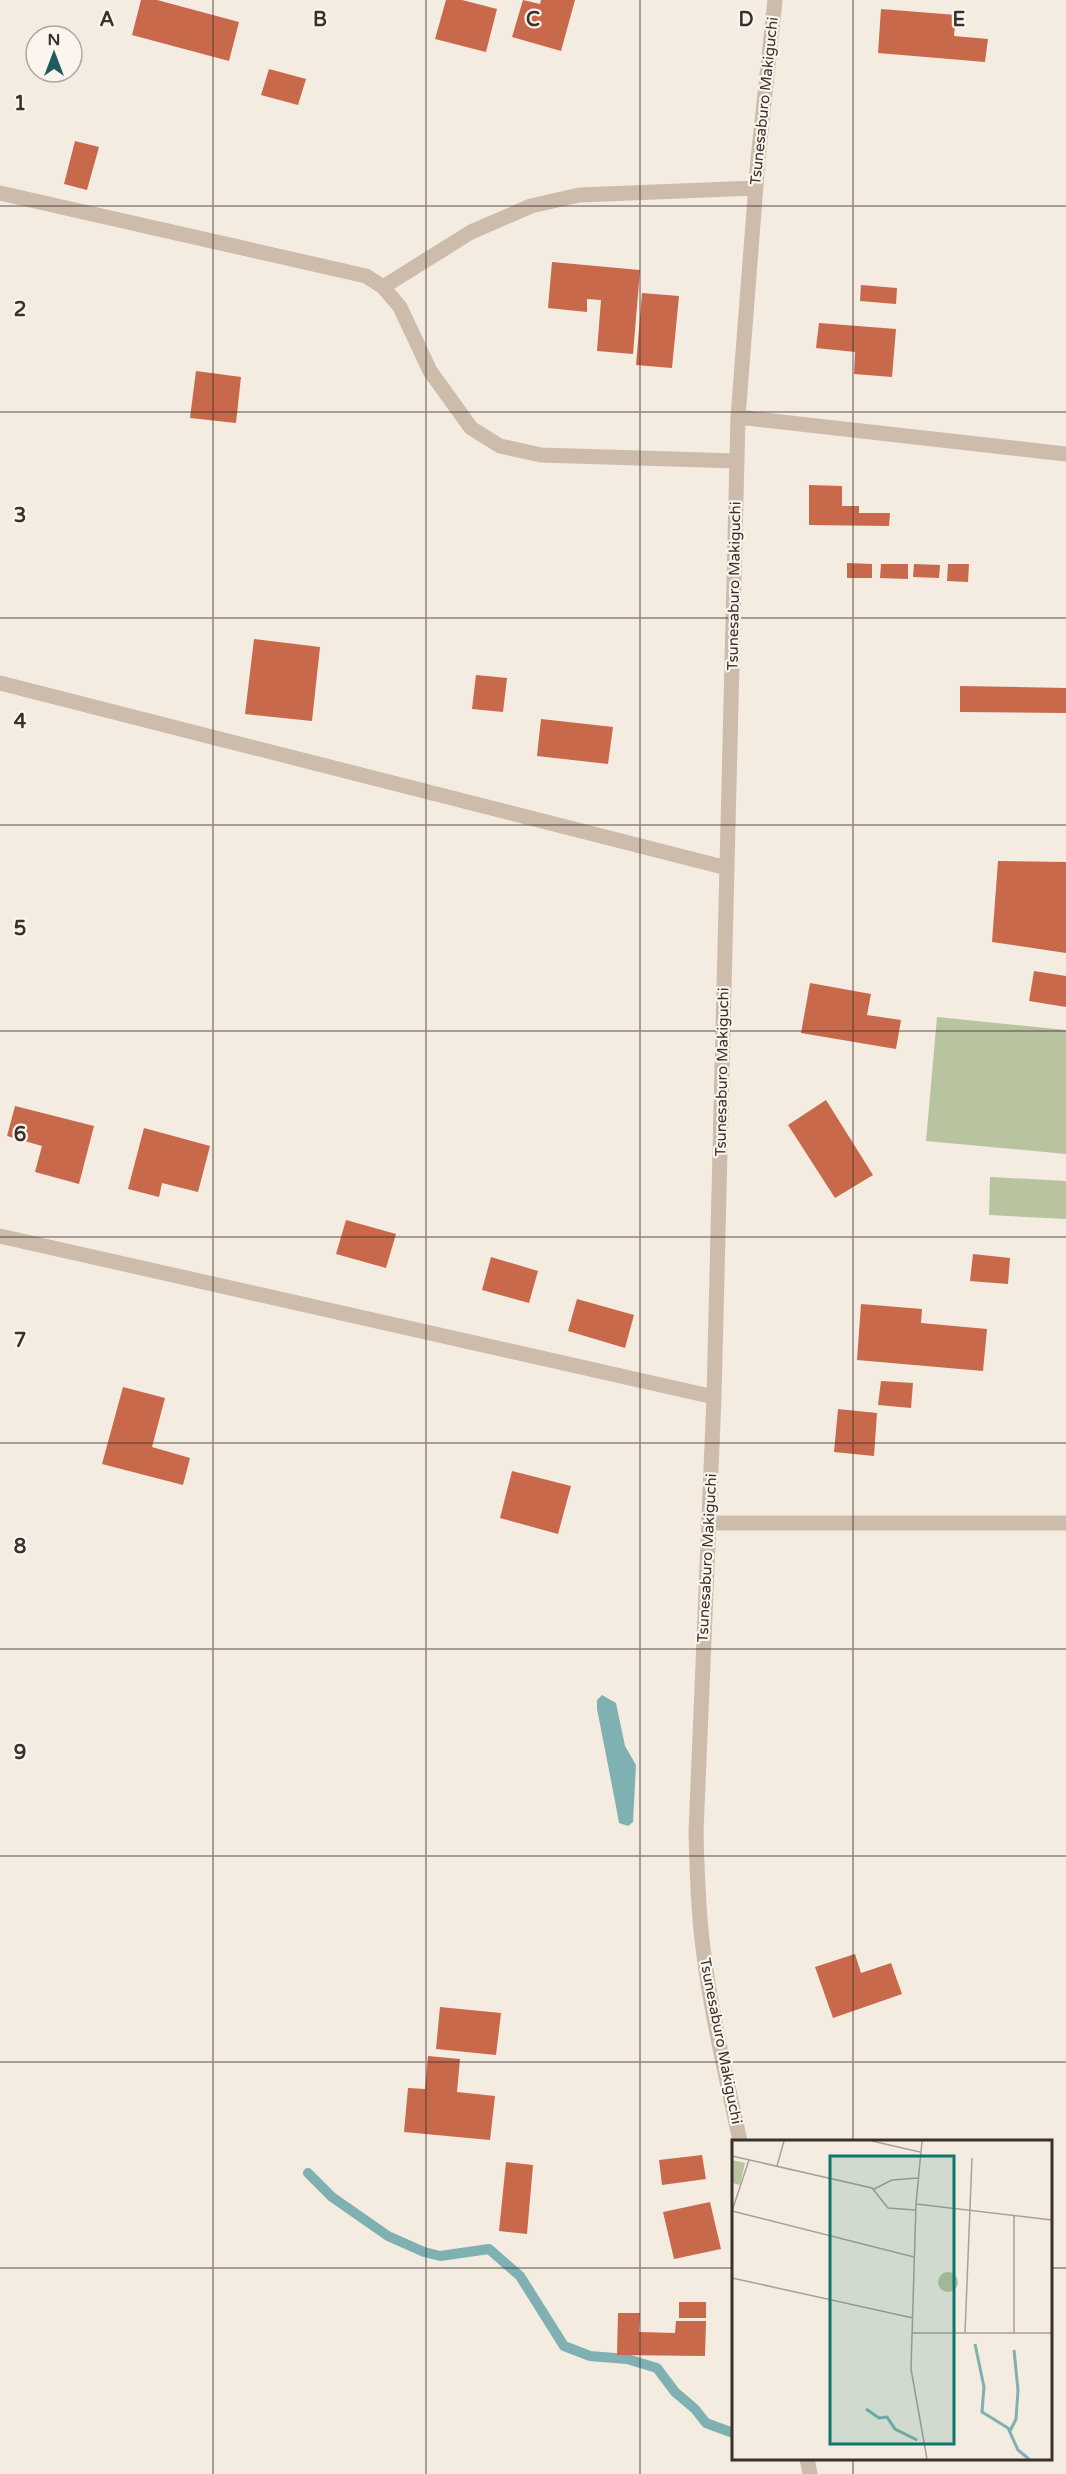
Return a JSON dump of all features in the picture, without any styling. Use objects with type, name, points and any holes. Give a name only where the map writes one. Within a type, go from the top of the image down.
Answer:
[{"type":"street","name":"Tsunesaburo Makiguchi","points":[[740,2140],[710,1999],[697,1895],[698,1789],[714,1397],[738,417],[756,188],[775,0]]},
{"type":"street","points":[[383,287],[471,232],[531,206],[579,195],[756,188]]},
{"type":"street","points":[[0,193],[366,276],[383,287],[400,307],[430,371],[471,428],[500,446],[541,455],[737,461]]},
{"type":"street","points":[[738,417],[1066,454]]},
{"type":"street","points":[[0,683],[727,868]]},
{"type":"street","points":[[0,1236],[714,1397]]},
{"type":"street","points":[[708,1524],[1066,1524]]},
{"type":"street","points":[[807,2459],[810,2474]]},
{"type":"green space","points":[[937,1017],[1066,1030],[1066,1154],[926,1141]]},
{"type":"green space","points":[[990,1177],[1066,1181],[1066,1219],[989,1215]]},
{"type":"water","points":[[602,1695],[616,1703],[625,1746],[636,1765],[633,1822],[628,1826],[619,1823],[597,1709],[597,1700]]},
{"type":"building","points":[[141,0],[157,0],[239,22],[229,61],[132,35]]},
{"type":"building","points":[[446,0],[462,0],[497,9],[486,52],[435,39]]},
{"type":"building","points":[[523,0],[540,4],[541,0],[575,0],[561,51],[512,37]]},
{"type":"building","points":[[881,9],[956,15],[954,36],[988,39],[985,62],[878,53]]},
{"type":"building","points":[[269,69],[306,79],[298,105],[261,95]]},
{"type":"building","points":[[75,141],[99,147],[87,190],[64,184]]},
{"type":"building","points":[[552,262],[640,270],[633,354],[597,351],[601,300],[587,299],[587,312],[548,308]]},
{"type":"building","points":[[861,285],[897,288],[896,304],[860,301]]},
{"type":"building","points":[[642,293],[679,296],[672,368],[636,365]]},
{"type":"building","points":[[819,323],[896,329],[892,377],[854,374],[855,352],[816,348]]},
{"type":"building","points":[[196,371],[241,377],[236,423],[190,418]]},
{"type":"building","points":[[809,485],[842,486],[842,506],[859,506],[859,513],[890,513],[889,526],[809,525]]},
{"type":"building","points":[[847,563],[872,564],[872,578],[847,578]]},
{"type":"building","points":[[881,564],[908,564],[908,579],[880,578]]},
{"type":"building","points":[[914,564],[940,565],[939,578],[913,577]]},
{"type":"building","points":[[948,564],[969,564],[968,582],[947,581]]},
{"type":"building","points":[[254,639],[320,647],[312,721],[245,714]]},
{"type":"building","points":[[476,675],[507,678],[503,712],[472,709]]},
{"type":"building","points":[[960,686],[1066,688],[1066,713],[960,712]]},
{"type":"building","points":[[541,719],[613,727],[608,764],[537,756]]},
{"type":"building","points":[[998,861],[1066,862],[1066,953],[992,942]]},
{"type":"building","points":[[1034,971],[1066,976],[1066,1007],[1029,1001]]},
{"type":"building","points":[[810,983],[871,994],[867,1015],[901,1020],[896,1049],[801,1033]]},
{"type":"building","points":[[826,1100],[873,1175],[835,1198],[788,1125]]},
{"type":"building","points":[[15,1106],[94,1126],[79,1184],[35,1172],[42,1146],[7,1136]]},
{"type":"building","points":[[144,1128],[210,1146],[198,1192],[162,1183],[159,1197],[128,1189]]},
{"type":"building","points":[[346,1220],[396,1234],[386,1268],[336,1254]]},
{"type":"building","points":[[973,1254],[1010,1258],[1008,1284],[970,1281]]},
{"type":"building","points":[[491,1257],[538,1271],[529,1303],[482,1290]]},
{"type":"building","points":[[577,1299],[634,1315],[625,1348],[568,1331]]},
{"type":"building","points":[[861,1304],[922,1309],[921,1323],[987,1329],[983,1371],[857,1360]]},
{"type":"building","points":[[881,1381],[913,1383],[911,1408],[878,1405]]},
{"type":"building","points":[[123,1387],[165,1398],[152,1447],[190,1458],[183,1485],[102,1464]]},
{"type":"building","points":[[838,1409],[877,1413],[874,1456],[834,1452]]},
{"type":"building","points":[[512,1471],[571,1486],[558,1534],[500,1518]]},
{"type":"building","points":[[855,1954],[861,1973],[891,1963],[902,1994],[833,2018],[815,1967]]},
{"type":"building","points":[[440,2007],[501,2013],[496,2055],[436,2049]]},
{"type":"building","points":[[428,2056],[460,2059],[457,2092],[495,2096],[490,2140],[404,2132],[408,2088],[425,2089]]},
{"type":"building","points":[[702,2155],[706,2179],[662,2185],[659,2160]]},
{"type":"building","points":[[506,2162],[533,2165],[527,2234],[499,2231]]},
{"type":"building","points":[[710,2202],[721,2249],[674,2259],[663,2212]]},
{"type":"building","points":[[679,2302],[706,2302],[706,2318],[679,2318]]},
{"type":"building","points":[[618,2313],[640,2313],[639,2332],[675,2333],[676,2321],[706,2321],[705,2356],[617,2355]]},
{"type":"waterway","points":[[308,2173],[332,2197],[388,2236],[424,2252],[440,2256],[489,2249],[520,2276],[564,2346],[590,2356],[627,2359],[657,2368],[675,2392],[695,2409],[706,2423],[732,2433]]}]
